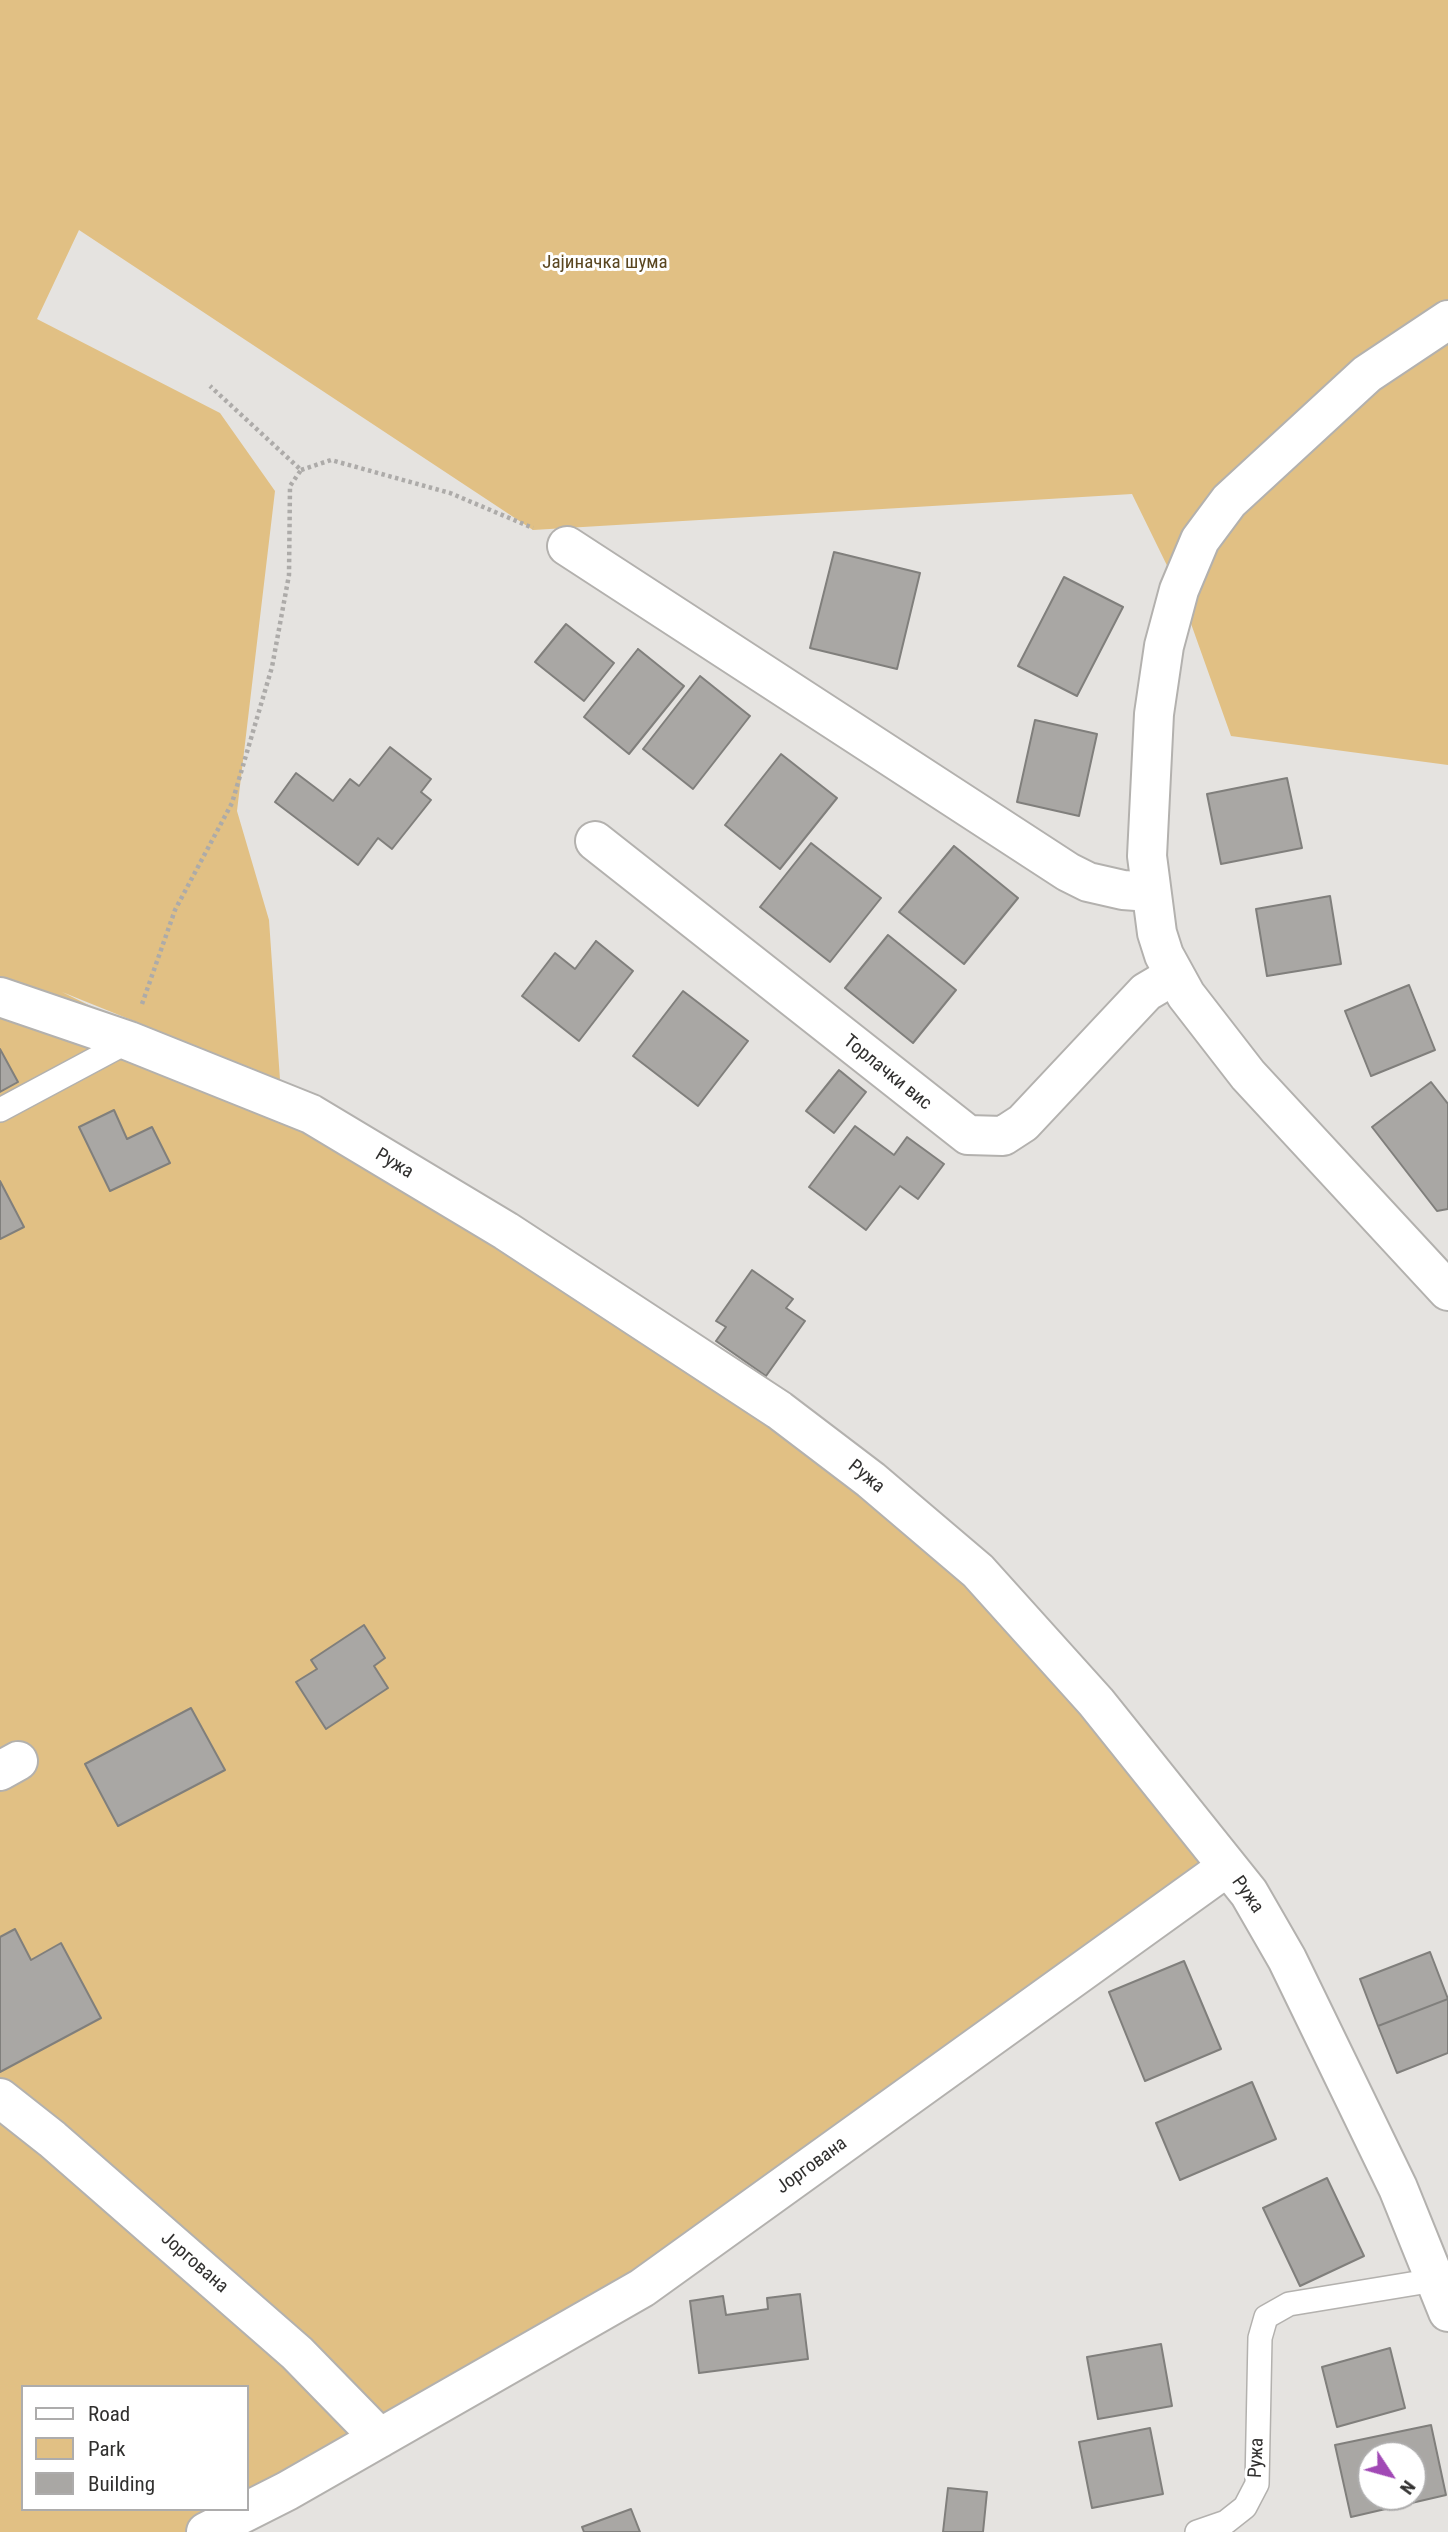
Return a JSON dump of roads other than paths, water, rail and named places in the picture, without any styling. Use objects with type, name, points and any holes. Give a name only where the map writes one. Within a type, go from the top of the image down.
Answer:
[{"type":"street","points":[[1448,320],[1367,374],[1229,501],[1200,540],[1179,590],[1164,646],[1154,714],[1147,856],[1150,892],[1164,956],[1173,976],[1248,1075],[1448,1291]]},
{"type":"street","points":[[567,546],[1068,872],[1088,882],[1123,890],[1150,892]]},
{"type":"street","name":"Торлачки вис","points":[[595,841],[968,1135],[985,1138],[1003,1136],[1023,1123],[1146,992],[1173,976]]},
{"type":"street","name":"Ружа","points":[[0,997],[129,1041],[311,1114],[506,1231],[779,1410],[871,1480],[978,1571],[1096,1702],[1248,1893],[1287,1959],[1398,2188],[1441,2296]]},
{"type":"street","name":"Јоргована","points":[[248,2509],[380,2438],[642,2288],[1227,1867]]},
{"type":"street","name":"Јоргована","points":[[0,2098],[52,2139],[296,2353],[380,2438]]},
{"type":"street","name":"Јоргована","points":[[206,2532],[245,2511]]},
{"type":"lane","points":[[0,1111],[129,1041]]},
{"type":"lane","name":"Ружа","points":[[1197,2532],[1226,2522],[1245,2507],[1257,2484],[1259,2338],[1266,2317],[1289,2304],[1441,2296]]},
{"type":"park label","name":"Јајиначка шума","points":[[605,263]]}]
